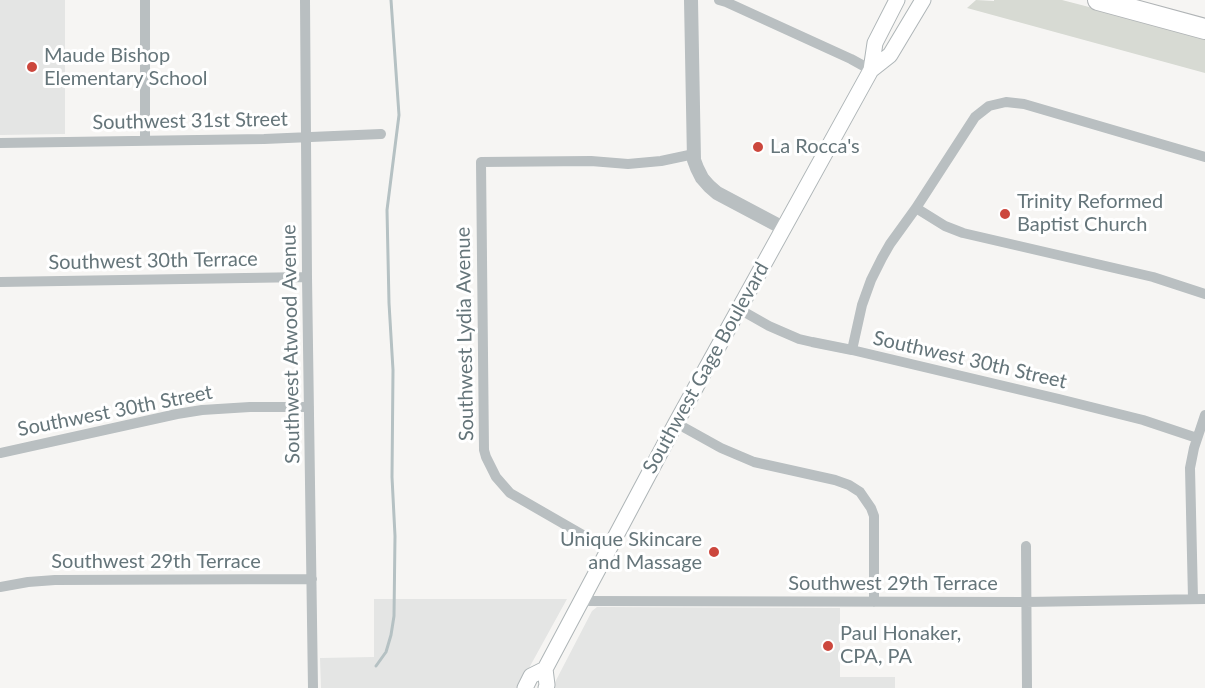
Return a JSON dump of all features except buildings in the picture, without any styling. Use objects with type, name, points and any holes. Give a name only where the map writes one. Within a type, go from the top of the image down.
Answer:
[{"type":"highway","points":[[1098,0],[1205,29]]},
{"type":"main road","name":"Southwest Gage Boulevard","points":[[525,688],[531,676],[545,669],[676,423],[871,70],[875,43],[897,0]]},
{"type":"main road","name":"Southwest Gage Boulevard","points":[[871,70],[890,55],[923,0]]},
{"type":"main road","points":[[545,669],[546,688]]},
{"type":"street","points":[[145,0],[145,140]]},
{"type":"street","name":"Southwest Atwood Avenue","points":[[305,0],[313,688]]},
{"type":"street","points":[[692,0],[696,168],[702,178],[717,193],[783,228]]},
{"type":"street","points":[[719,0],[871,70]]},
{"type":"street","points":[[852,350],[862,305],[871,280],[890,243],[916,208],[975,117],[982,111],[997,103],[1024,104],[1205,157]]},
{"type":"street","name":"Southwest 31st Street","points":[[0,142],[381,134]]},
{"type":"street","name":"Southwest Lydia Avenue","points":[[609,550],[510,493],[496,477],[486,457],[484,450],[482,162],[628,164],[661,161],[694,154]]},
{"type":"street","points":[[916,208],[945,226],[963,233],[1153,277],[1205,294]]},
{"type":"street","name":"Southwest 30th Terrace","points":[[0,282],[307,277]]},
{"type":"street","name":"Southwest 30th Street","points":[[739,309],[799,339],[1143,420],[1197,438]]},
{"type":"street","name":"Southwest 30th Street","points":[[0,453],[202,410],[242,407],[309,407]]},
{"type":"street","points":[[1193,599],[1190,468],[1205,415]]},
{"type":"street","points":[[676,423],[737,456],[836,480],[860,492],[874,516],[874,602]]},
{"type":"street","points":[[1026,546],[1027,688]]},
{"type":"street","name":"Southwest 29th Terrace","points":[[0,587],[55,580],[312,579]]},
{"type":"street","name":"Southwest 29th Terrace","points":[[582,601],[1026,602],[1205,599]]},
{"type":"shaded area","name":"Maude Bishop Elementary School","points":[[0,0],[65,0],[65,134],[0,135]]},
{"type":"shaded area","points":[[976,0],[1062,0],[1205,37],[1205,73],[967,8]]},
{"type":"shaded area","points":[[374,599],[567,599],[518,688],[321,688],[320,658],[374,657]]},
{"type":"shaded area","points":[[597,607],[840,608],[840,677],[895,677],[895,688],[552,688],[592,611]]},
{"type":"waterway","points":[[376,666],[386,652],[394,616],[393,370],[387,210],[399,115],[391,0]]},
{"type":"place","name":"Maude Bishop Elementary School","points":[[32,67]]},
{"type":"place","name":"La Rocca's","points":[[758,147]]},
{"type":"place","name":"Trinity Reformed Baptist Church","points":[[1005,214]]},
{"type":"place","name":"Unique Skincare and Massage","points":[[714,552]]},
{"type":"place","name":"Paul Honaker, CPA, PA","points":[[828,646]]}]
